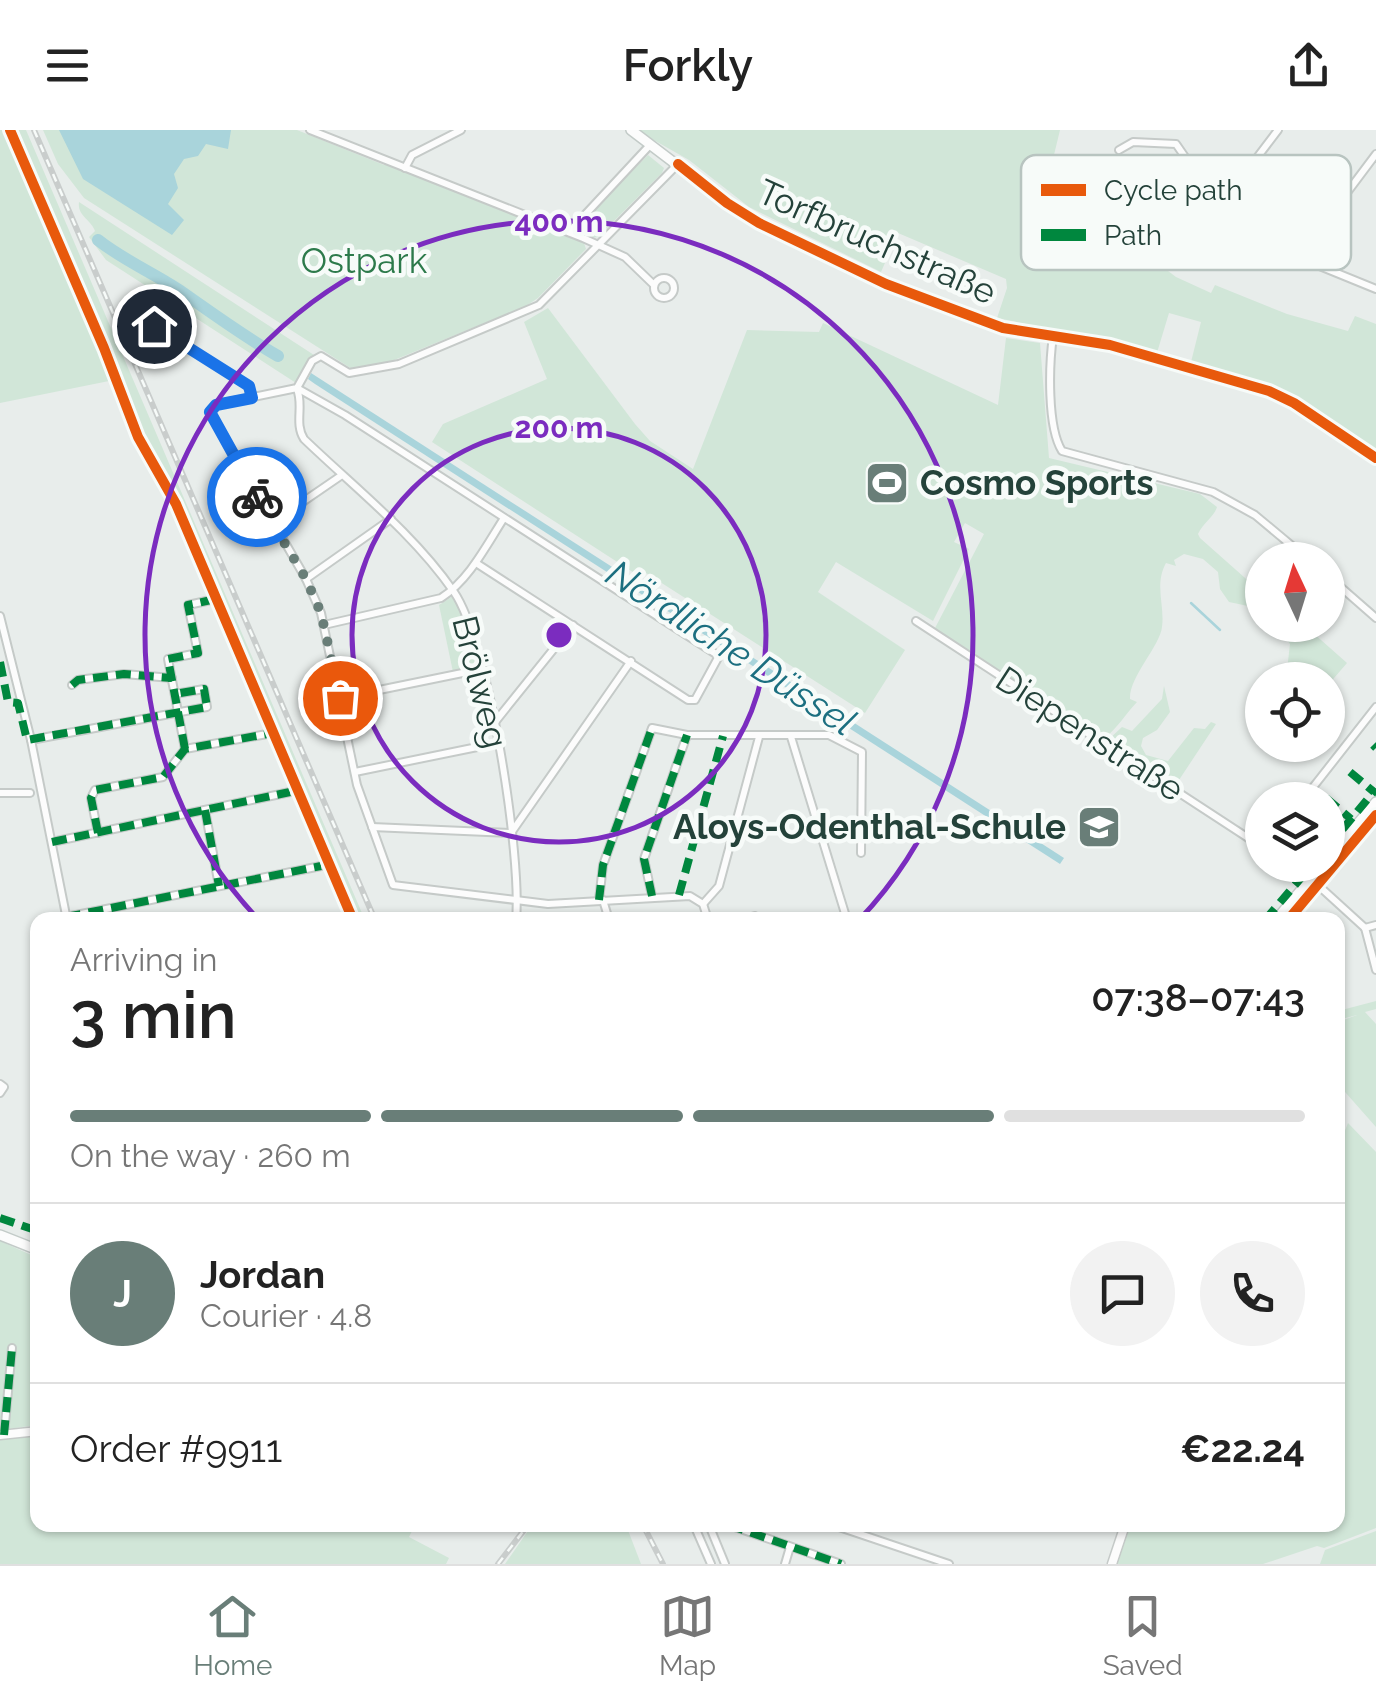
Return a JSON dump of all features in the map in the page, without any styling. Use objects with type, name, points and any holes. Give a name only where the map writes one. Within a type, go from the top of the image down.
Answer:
[{"type":"main road","name":"Torfbruchstraße","points":[[631,130],[759,223],[886,284],[993,325],[1110,345],[1278,394],[1376,458]]},
{"type":"main road","points":[[1345,839],[1376,802]]},
{"type":"main road","points":[[1282,912],[1307,882]]},
{"type":"main road","points":[[0,1235],[30,1247]]},
{"type":"street","points":[[310,130],[598,245],[624,257],[654,286]]},
{"type":"street","points":[[404,168],[412,155],[461,130]]},
{"type":"street","points":[[1259,155],[1278,130]]},
{"type":"street","points":[[1118,150],[1132,142],[1176,144],[1184,155]]},
{"type":"street","points":[[569,232],[650,145]]},
{"type":"street","points":[[1351,187],[1376,154]]},
{"type":"street","points":[[297,388],[321,356],[349,373],[384,368],[539,305],[678,164]]},
{"type":"street","points":[[1327,270],[1376,290]]},
{"type":"street","points":[[129,310],[247,384],[252,398]]},
{"type":"street","points":[[1053,336],[1050,353],[1054,430],[1062,451],[1213,492],[1255,515],[1287,542]]},
{"type":"street","points":[[476,563],[688,700],[694,701],[719,656],[297,388],[216,405],[210,412],[306,579],[324,624],[355,772],[394,885],[548,904],[690,896],[703,904],[706,912]]},
{"type":"street","name":"Brölweg","points":[[297,388],[300,433],[391,519],[453,590],[470,620],[494,723],[511,832],[517,912]]},
{"type":"street","points":[[272,522],[342,475]]},
{"type":"street","points":[[324,624],[431,602],[453,590],[476,563],[504,518]]},
{"type":"street","points":[[306,579],[391,519]]},
{"type":"street","points":[[1345,591],[1376,618]]},
{"type":"street","points":[[185,750],[168,659],[198,653],[188,605],[211,600]]},
{"type":"street","points":[[0,616],[11,650],[66,912]]},
{"type":"street","name":"Diepenstraße","points":[[916,621],[1245,836]]},
{"type":"street","points":[[494,723],[573,626]]},
{"type":"street","points":[[371,826],[511,832],[631,661]]},
{"type":"street","points":[[340,698],[482,669]]},
{"type":"street","points":[[72,685],[78,680],[124,674],[172,678]]},
{"type":"street","points":[[31,740],[207,707],[204,689],[176,694]]},
{"type":"street","points":[[1317,782],[1376,707]]},
{"type":"street","points":[[606,912],[601,900],[603,865],[652,728],[687,735],[832,736],[862,754],[861,853]]},
{"type":"street","points":[[98,833],[90,793],[163,777],[185,750],[267,734]]},
{"type":"street","points":[[652,896],[644,860],[687,735]]},
{"type":"street","points":[[703,904],[719,886],[759,736]]},
{"type":"street","points":[[790,737],[845,912]]},
{"type":"street","points":[[355,772],[497,744]]},
{"type":"street","points":[[52,842],[290,792]]},
{"type":"street","points":[[0,793],[30,793]]},
{"type":"street","points":[[204,810],[219,886]]},
{"type":"street","points":[[96,912],[321,866]]},
{"type":"street","points":[[1312,882],[1365,928],[1376,970]]},
{"type":"street","points":[[1365,928],[1376,925]]},
{"type":"street","points":[[12,1348],[2,1435],[30,1432]]},
{"type":"street","points":[[697,1532],[711,1564]]},
{"type":"street","points":[[711,1532],[725,1564]]},
{"type":"street","points":[[748,1532],[840,1564]]},
{"type":"street","points":[[855,1532],[950,1564]]},
{"type":"street","points":[[1112,1564],[1122,1532]]},
{"type":"street","points":[[785,1564],[790,1547]]},
{"type":"green space","points":[[0,130],[26,130],[362,912],[343,912],[345,906],[329,871],[321,867],[324,858],[300,798],[114,380],[0,403]]},
{"type":"green space","name":"Ostpark","points":[[43,130],[297,130],[553,228],[584,243],[586,249],[526,306],[387,363],[352,369],[84,198],[58,164]]},
{"type":"green space","points":[[636,130],[1060,130],[1054,155],[1021,155],[1021,270],[1167,270],[1211,293],[1215,285],[1287,314],[1348,331],[1355,316],[1376,324],[1376,452],[1273,387],[1190,366],[1201,322],[1169,313],[1156,356],[1109,341],[997,318],[1006,279],[898,233],[881,272],[749,207],[689,160]]},
{"type":"green space","points":[[648,155],[664,168],[662,173],[598,237],[578,233],[577,226]]},
{"type":"green space","points":[[79,202],[314,355],[296,383],[106,260],[89,237],[95,231],[80,211]]},
{"type":"green space","points":[[548,308],[650,441],[693,469],[747,330],[819,332],[823,323],[998,405],[1006,338],[1040,343],[1049,458],[1200,494],[1217,507],[1198,534],[1245,578],[1245,605],[1229,602],[1220,589],[1218,572],[1203,559],[1184,554],[1174,560],[1176,566],[1166,563],[1160,587],[1162,627],[1131,690],[1130,699],[1137,702],[1104,739],[934,630],[984,534],[965,523],[954,542],[969,549],[933,621],[836,562],[818,592],[905,650],[865,713],[646,573],[642,578],[432,442],[443,424],[547,379],[524,322]]},
{"type":"green space","points":[[453,596],[465,615],[477,665],[453,672],[439,605]]},
{"type":"green space","points":[[1323,642],[1347,663],[1288,662],[1290,644]]},
{"type":"green space","points":[[1164,686],[1170,712],[1157,730],[1143,738],[1141,746],[1146,755],[1168,761],[1194,728],[1216,724],[1177,783],[1171,783],[1107,741],[1122,727],[1132,731],[1162,699]]},
{"type":"green space","points":[[1376,1001],[1376,1009],[1365,1012],[1376,1024],[1376,1127],[1345,1092],[1345,1019],[1357,1015],[1345,1018],[1345,1009]]},
{"type":"green space","points":[[1348,1123],[1376,1152],[1376,1528],[1324,1548],[1317,1546],[1263,1564],[1117,1564],[1128,1532],[1345,1532]]},
{"type":"green space","points":[[0,1241],[30,1254],[30,1426],[0,1430]]},
{"type":"green space","points":[[30,1435],[30,1532],[412,1532],[409,1537],[449,1558],[446,1564],[0,1564],[0,1439]]},
{"type":"green space","points":[[1376,1531],[1376,1564],[1320,1564],[1325,1550]]},
{"type":"green space","points":[[527,1532],[629,1532],[641,1564],[505,1564]]},
{"type":"water","points":[[59,130],[231,130],[228,149],[206,144],[198,156],[184,159],[174,174],[178,188],[168,204],[184,220],[172,235],[83,179]]},
{"type":"water","points":[[311,373],[1064,858],[1060,864],[315,384],[308,379]]},
{"type":"waterway","name":"Nördliche Düssel","points":[[98,240],[278,356]]},
{"type":"waterway","points":[[1191,603],[1220,630]]},
{"type":"railway","points":[[34,130],[372,912]]},
{"type":"railway","points":[[498,1564],[523,1532]]},
{"type":"railway","points":[[647,1532],[663,1564]]},
{"type":"marked path","points":[[185,749],[168,659],[198,653],[188,605],[211,600]]},
{"type":"marked path","points":[[0,662],[8,702],[18,703],[27,740],[207,707],[204,689],[175,694]]},
{"type":"marked path","points":[[72,685],[78,680],[124,674],[172,678]]},
{"type":"marked path","points":[[599,900],[603,865],[652,728]]},
{"type":"marked path","points":[[98,833],[91,798],[95,790],[163,777],[185,749],[267,734]]},
{"type":"marked path","points":[[652,896],[644,859],[687,735]]},
{"type":"marked path","points":[[679,895],[723,736]]},
{"type":"marked path","points":[[1373,745],[1376,748]]},
{"type":"marked path","points":[[1350,772],[1374,792]]},
{"type":"marked path","points":[[1345,826],[1376,789]]},
{"type":"marked path","points":[[52,842],[290,792]]},
{"type":"marked path","points":[[205,810],[219,886]]},
{"type":"marked path","points":[[1345,814],[1351,819]]},
{"type":"marked path","points":[[91,912],[321,866]]},
{"type":"marked path","points":[[1272,912],[1297,882]]},
{"type":"marked path","points":[[0,1218],[30,1228]]},
{"type":"marked path","points":[[4,1435],[12,1348]]},
{"type":"marked path","points":[[749,1532],[841,1564]]},
{"type":"cycle path","points":[[10,130],[138,437],[176,504],[350,912]]},
{"type":"cycle path","points":[[678,164],[759,223],[886,284],[1003,328],[1110,345],[1269,391],[1294,403],[1376,458]]},
{"type":"cycle path","points":[[1295,912],[1376,815]]},
{"type":"way so far","points":[[257,497],[306,579],[321,613],[340,698]]},
{"type":"place","name":"Cosmo Sports","points":[[887,483]]},
{"type":"place","name":"Aloys-Odenthal-Schule","points":[[1099,827]]},
{"type":"route","points":[[154,326],[249,386],[252,398],[216,405],[210,412],[257,497]]}]
